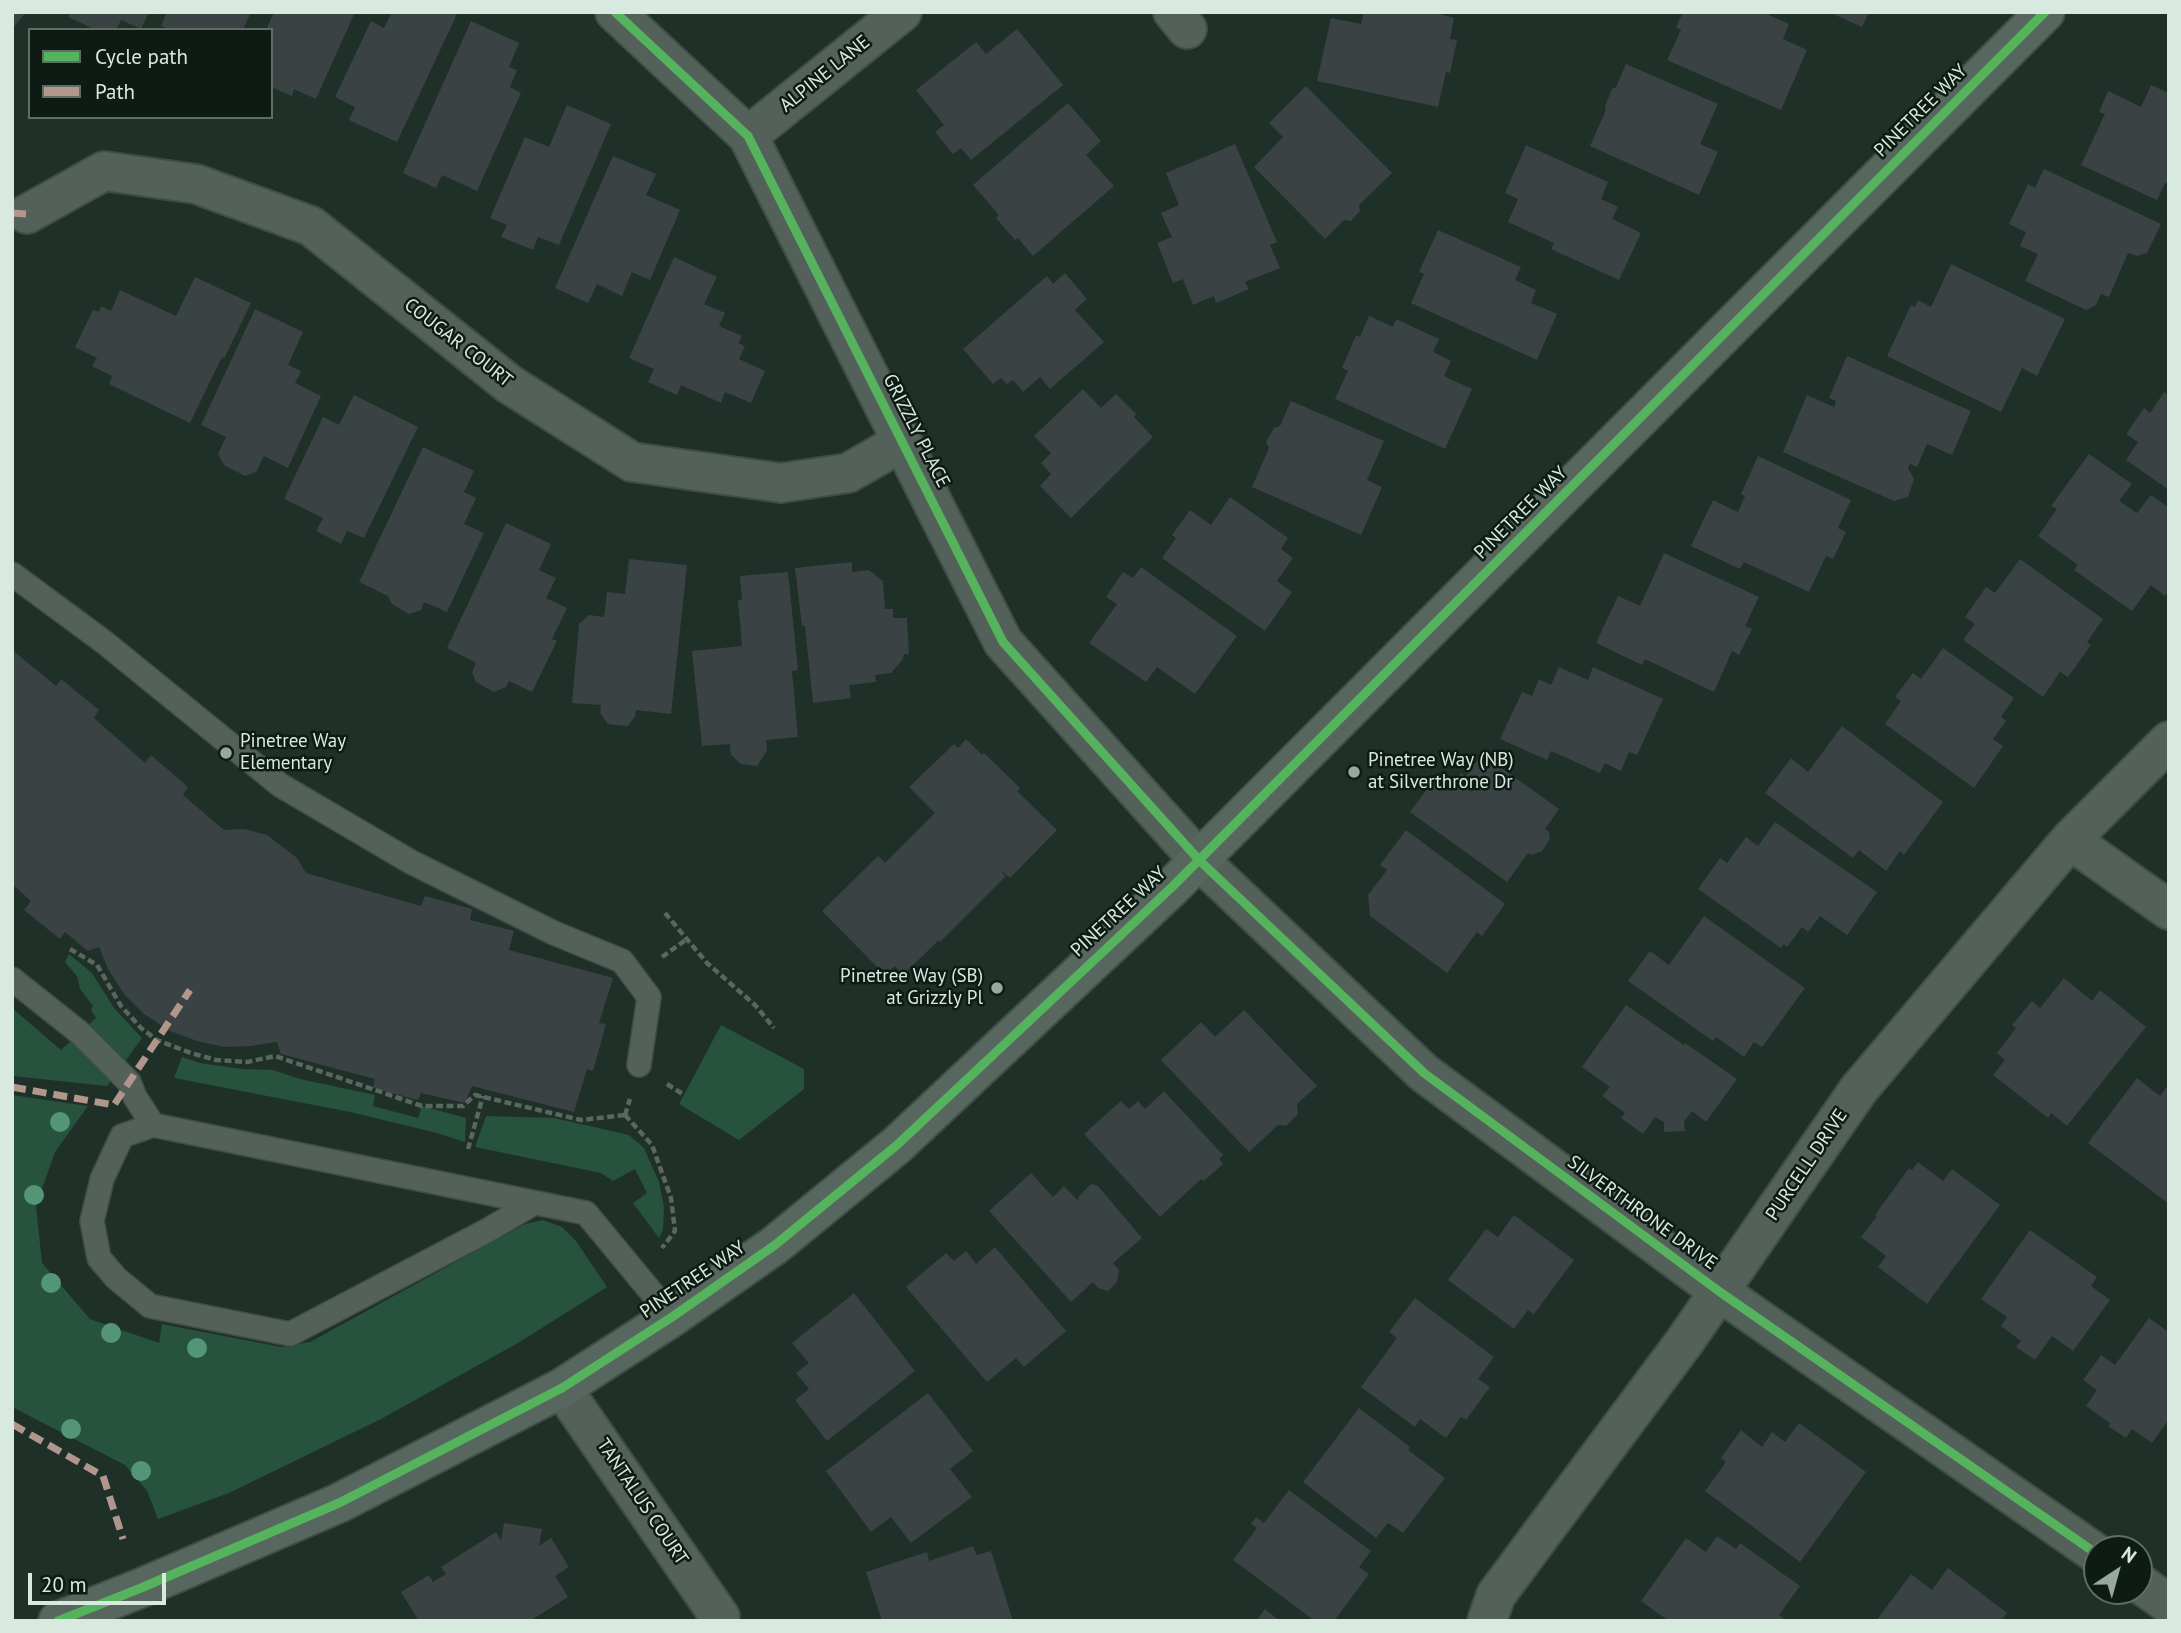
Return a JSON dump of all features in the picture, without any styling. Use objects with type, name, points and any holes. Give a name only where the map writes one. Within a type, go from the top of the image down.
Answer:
[{"type":"street","name":"GRIZZLY PLACE","points":[[615,12],[748,136],[1003,642],[1199,860]]},
{"type":"street","name":"ALPINE LANE","points":[[748,136],[902,12]]},
{"type":"street","name":"PINETREE WAY","points":[[58,1621],[339,1503],[562,1388],[672,1317],[775,1245],[897,1145],[1199,860],[2045,12]]},
{"type":"street","name":"COUGAR COURT","points":[[27,214],[104,171],[196,184],[311,226],[509,384],[632,461],[781,483],[848,473],[902,442]]},
{"type":"street","name":"PURCELL DRIVE","points":[[1487,1621],[1496,1595],[1720,1292],[1858,1089],[2070,841],[2169,741]]},
{"type":"street","points":[[2070,841],[2169,910]]},
{"type":"street","name":"SILVERTHRONE DRIVE","points":[[1199,860],[1424,1073],[1720,1292],[2083,1544]]},
{"type":"street","name":"TANTALUS COURT","points":[[562,1388],[720,1617]]},
{"type":"street","points":[[2153,1593],[2169,1604]]},
{"type":"lane","points":[[12,574],[104,642],[279,785],[411,862],[554,933],[622,961],[649,997],[639,1065]]},
{"type":"lane","points":[[12,979],[80,1033],[130,1082],[135,1097],[153,1125]]},
{"type":"lane","points":[[534,1203],[290,1334],[150,1306],[116,1278],[99,1258],[92,1221],[102,1179],[122,1136],[153,1125],[586,1213],[672,1317]]},
{"type":"path","points":[[665,913],[707,963],[755,1005],[774,1028]]},
{"type":"path","points":[[653,963],[687,939]]},
{"type":"path","points":[[70,948],[97,965],[121,1006],[141,1028],[157,1040],[191,1053],[216,1060],[247,1062],[275,1056],[422,1106],[463,1106],[475,1095],[581,1120],[625,1115],[652,1145],[671,1198],[675,1231],[655,1257]]},
{"type":"path","points":[[664,1082],[684,1095]]},
{"type":"path","points":[[468,1149],[483,1096]]},
{"type":"green space","points":[[69,954],[92,973],[114,1008],[142,1038],[107,1086],[12,1076],[12,1008],[61,1050],[96,1018],[91,1010],[93,1006],[80,989],[77,976],[65,962]]},
{"type":"green space","points":[[721,1025],[804,1069],[804,1089],[739,1140],[679,1104]]},
{"type":"green space","points":[[182,1057],[200,1063],[242,1069],[273,1070],[300,1079],[375,1095],[373,1106],[418,1118],[422,1106],[466,1118],[465,1142],[350,1112],[174,1078]]},
{"type":"green space","points":[[12,1095],[88,1106],[55,1152],[36,1206],[42,1263],[90,1319],[159,1343],[162,1324],[281,1347],[310,1342],[525,1224],[543,1220],[562,1227],[576,1241],[607,1287],[518,1343],[381,1419],[229,1493],[158,1519],[147,1491],[125,1465],[12,1407]]},
{"type":"green space","points":[[486,1116],[554,1118],[629,1135],[644,1148],[659,1182],[664,1207],[663,1230],[659,1238],[633,1203],[647,1193],[635,1169],[613,1181],[601,1173],[475,1147]]},
{"type":"building","points":[[12,12],[26,12],[12,29]]},
{"type":"building","points":[[70,12],[149,12],[141,28],[121,20],[117,28],[92,28],[68,17]]},
{"type":"building","points":[[167,12],[251,12],[244,28],[161,26]]},
{"type":"building","points":[[274,12],[355,12],[316,99],[294,89],[292,96],[273,88],[273,28],[267,28]]},
{"type":"building","points":[[392,12],[458,12],[397,142],[349,120],[355,107],[335,97],[371,21],[384,28]]},
{"type":"building","points":[[1364,12],[1433,12],[1454,18],[1450,39],[1457,40],[1450,73],[1446,72],[1438,107],[1317,81],[1331,18],[1361,24]]},
{"type":"building","points":[[1683,12],[1770,12],[1769,15],[1789,24],[1783,39],[1807,50],[1781,110],[1667,60],[1681,30],[1676,27]]},
{"type":"building","points":[[1829,12],[1869,12],[1862,27]]},
{"type":"building","points":[[471,21],[519,43],[509,67],[517,70],[510,87],[521,93],[477,191],[442,175],[436,188],[403,173]]},
{"type":"building","points":[[1017,29],[1063,85],[971,160],[961,148],[953,154],[935,132],[944,125],[916,90],[976,42],[986,54]]},
{"type":"building","points":[[1626,64],[1718,104],[1700,144],[1718,152],[1699,195],[1590,146],[1612,89],[1616,87]]},
{"type":"building","points":[[2151,85],[2169,93],[2169,184],[2165,183],[2157,200],[2081,165],[2105,114],[2099,112],[2108,91],[2141,107]]},
{"type":"building","points":[[1306,86],[1392,173],[1359,205],[1360,211],[1351,221],[1344,220],[1325,239],[1254,167],[1283,137],[1269,123]]},
{"type":"building","points":[[1068,103],[1101,141],[1086,155],[1114,186],[1033,256],[996,218],[999,215],[973,185]]},
{"type":"building","points":[[567,105],[611,124],[559,245],[538,237],[533,250],[501,237],[507,225],[490,218],[525,137],[549,147]]},
{"type":"building","points":[[1235,144],[1277,242],[1270,245],[1280,268],[1245,282],[1249,289],[1216,303],[1214,296],[1193,305],[1183,279],[1173,283],[1157,243],[1172,237],[1161,213],[1179,205],[1166,173]]},
{"type":"building","points":[[1526,145],[1608,182],[1601,199],[1618,207],[1612,219],[1641,233],[1619,280],[1551,249],[1554,243],[1508,222],[1518,199],[1505,193]]},
{"type":"building","points":[[613,156],[656,174],[646,195],[680,210],[650,280],[632,272],[622,296],[597,284],[588,303],[555,288]]},
{"type":"building","points":[[2044,169],[2161,224],[2147,253],[2137,256],[2128,253],[2109,297],[2101,294],[2096,305],[2086,310],[2025,281],[2038,254],[2020,246],[2026,232],[2009,224],[2028,184],[2035,188]]},
{"type":"building","points":[[1438,230],[1521,267],[1515,280],[1536,290],[1531,303],[1557,314],[1537,360],[1411,303],[1424,274],[1419,272]]},
{"type":"building","points":[[674,257],[717,277],[704,304],[725,313],[719,326],[742,336],[738,343],[745,346],[739,359],[765,371],[751,403],[725,392],[721,403],[681,385],[677,395],[648,382],[654,369],[629,358]]},
{"type":"building","points":[[1951,264],[2065,319],[2037,376],[2022,368],[2001,412],[1887,356],[1911,305],[1915,307],[1918,300],[1931,307]]},
{"type":"building","points":[[1065,273],[1087,299],[1075,310],[1104,342],[1050,389],[1040,377],[1023,392],[1013,380],[1007,384],[1001,378],[993,384],[963,349],[1047,276],[1053,284]]},
{"type":"building","points":[[195,277],[251,303],[190,423],[109,384],[112,376],[92,366],[97,358],[75,347],[93,310],[99,312],[101,306],[111,311],[120,290],[176,316]]},
{"type":"building","points":[[255,309],[303,332],[288,365],[301,371],[295,383],[321,396],[288,468],[264,456],[256,472],[245,476],[224,465],[218,454],[226,437],[201,425]]},
{"type":"building","points":[[1369,316],[1393,327],[1396,319],[1439,339],[1433,352],[1451,361],[1444,376],[1472,389],[1445,449],[1335,399],[1348,371],[1342,368],[1356,335],[1360,337]]},
{"type":"building","points":[[1847,356],[1971,411],[1952,455],[1927,444],[1917,467],[1910,464],[1908,468],[1914,479],[1908,497],[1894,501],[1783,452],[1807,395],[1834,407],[1836,401],[1829,398]]},
{"type":"building","points":[[1083,389],[1101,408],[1116,394],[1136,414],[1134,417],[1153,437],[1071,518],[1040,486],[1051,474],[1041,463],[1051,453],[1034,436]]},
{"type":"building","points":[[2164,392],[2169,396],[2169,490],[2126,460],[2138,442],[2126,434],[2144,408],[2150,413]]},
{"type":"building","points":[[354,395],[418,427],[364,538],[347,531],[341,544],[316,531],[323,518],[284,499],[323,417],[339,425]]},
{"type":"building","points":[[1291,401],[1384,441],[1367,480],[1382,487],[1361,535],[1252,487],[1269,448],[1266,442],[1274,428],[1280,426]]},
{"type":"building","points":[[423,447],[474,471],[464,492],[476,498],[464,524],[484,533],[447,612],[424,602],[421,610],[409,614],[392,604],[388,596],[359,582]]},
{"type":"building","points":[[2089,454],[2132,484],[2119,501],[2137,513],[2151,495],[2169,508],[2169,591],[2165,596],[2151,585],[2132,611],[2074,570],[2078,565],[2038,536],[2057,509],[2051,506]]},
{"type":"building","points":[[1758,456],[1851,500],[1838,528],[1846,532],[1833,559],[1826,556],[1809,592],[1744,562],[1740,569],[1691,546],[1713,500],[1738,512],[1745,496],[1741,494]]},
{"type":"building","points":[[1230,497],[1288,538],[1281,549],[1293,558],[1277,581],[1292,592],[1265,631],[1162,558],[1176,538],[1172,535],[1190,510],[1211,525]]},
{"type":"building","points":[[506,523],[551,544],[539,570],[556,578],[546,598],[567,608],[552,639],[557,641],[532,692],[509,681],[506,687],[494,692],[476,682],[472,672],[476,663],[447,648]]},
{"type":"building","points":[[1664,553],[1759,597],[1745,626],[1752,629],[1739,655],[1732,651],[1714,692],[1645,659],[1642,665],[1596,643],[1618,596],[1640,606]]},
{"type":"building","points":[[629,559],[687,565],[671,714],[636,710],[628,726],[608,724],[600,713],[601,705],[572,703],[579,624],[589,615],[604,617],[607,592],[625,594]]},
{"type":"building","points":[[2020,559],[2103,619],[2087,642],[2091,645],[2068,677],[2060,672],[2043,697],[1963,640],[1975,624],[1965,617],[1986,587],[1995,593]]},
{"type":"building","points":[[852,562],[852,572],[869,570],[883,581],[885,609],[893,609],[893,618],[907,618],[909,654],[904,654],[891,673],[875,675],[876,682],[849,685],[851,698],[813,703],[805,626],[802,626],[795,568]]},
{"type":"building","points":[[1141,567],[1237,636],[1195,694],[1157,667],[1146,682],[1089,643],[1117,604],[1106,597],[1123,572],[1133,578]]},
{"type":"building","points":[[788,572],[798,670],[792,671],[798,737],[766,740],[767,751],[757,766],[741,764],[731,755],[730,744],[702,746],[692,651],[742,646],[738,600],[742,600],[740,576]]},
{"type":"building","points":[[1943,648],[2014,698],[2001,717],[2006,721],[1993,739],[2003,746],[1974,788],[1885,724],[1901,701],[1895,697],[1913,673],[1921,679]]},
{"type":"building","name":"Pinetree Way Elementary","points":[[12,650],[56,686],[61,679],[99,710],[94,718],[145,763],[151,755],[188,787],[183,795],[224,830],[244,829],[267,835],[297,858],[306,873],[421,906],[425,896],[472,909],[470,920],[514,931],[509,950],[613,978],[599,1023],[606,1024],[593,1071],[587,1069],[574,1112],[472,1086],[465,1103],[421,1093],[418,1100],[373,1088],[375,1079],[281,1054],[277,1042],[224,1047],[170,1031],[144,1014],[124,994],[108,969],[99,947],[88,951],[65,932],[60,939],[24,910],[31,901],[12,884]]},
{"type":"building","points":[[1559,667],[1588,680],[1593,667],[1663,699],[1637,755],[1629,752],[1621,771],[1605,763],[1600,773],[1551,751],[1547,760],[1500,739],[1522,692],[1532,696],[1539,679],[1551,685]]},
{"type":"building","points":[[1842,726],[1943,802],[1904,855],[1900,851],[1886,871],[1859,850],[1853,858],[1765,793],[1791,758],[1808,772]]},
{"type":"building","points":[[966,739],[1020,788],[1017,791],[1057,830],[1010,878],[1003,872],[1006,876],[903,975],[895,966],[885,975],[822,911],[878,856],[885,863],[935,813],[909,787],[954,744],[958,748]]},
{"type":"building","points":[[1482,754],[1559,809],[1545,829],[1549,832],[1550,839],[1542,851],[1531,855],[1528,853],[1507,882],[1410,812],[1439,773],[1453,783],[1461,773],[1466,776]]},
{"type":"building","points":[[1775,822],[1877,892],[1847,935],[1820,916],[1808,932],[1802,927],[1787,947],[1784,944],[1781,948],[1698,889],[1720,858],[1727,863],[1746,837],[1758,846]]},
{"type":"building","points":[[1406,830],[1505,904],[1482,936],[1477,932],[1447,973],[1370,916],[1368,895],[1387,870],[1380,865]]},
{"type":"building","points":[[1704,916],[1805,988],[1762,1047],[1754,1042],[1744,1057],[1716,1037],[1713,1041],[1628,981],[1650,951],[1669,965]]},
{"type":"building","points":[[2064,978],[2092,1001],[2100,990],[2146,1027],[2067,1126],[2051,1113],[2048,1118],[1993,1075],[2005,1060],[1997,1053],[2016,1028],[2012,1025],[2032,1001],[2040,1008]]},
{"type":"building","points":[[1626,1005],[1737,1079],[1706,1122],[1692,1111],[1684,1122],[1685,1131],[1664,1132],[1664,1122],[1655,1117],[1643,1134],[1621,1118],[1625,1113],[1602,1096],[1610,1087],[1582,1067]]},
{"type":"building","points":[[1244,1010],[1317,1086],[1297,1104],[1298,1114],[1286,1126],[1278,1125],[1249,1152],[1161,1060],[1201,1022],[1215,1037]]},
{"type":"building","points":[[2137,1078],[2160,1096],[2169,1084],[2169,1204],[2088,1143]]},
{"type":"building","points":[[1164,1091],[1223,1155],[1219,1159],[1223,1164],[1204,1181],[1201,1179],[1160,1217],[1084,1134],[1121,1101],[1129,1109],[1138,1101],[1145,1109]]},
{"type":"building","points":[[1918,1162],[1943,1181],[1952,1169],[2000,1205],[1927,1304],[1878,1267],[1886,1256],[1861,1237],[1909,1168],[1912,1170]]},
{"type":"building","points":[[1031,1173],[1053,1197],[1064,1186],[1078,1201],[1079,1196],[1091,1184],[1098,1186],[1142,1238],[1113,1263],[1119,1270],[1117,1282],[1108,1291],[1098,1288],[1093,1282],[1071,1302],[989,1211]]},
{"type":"building","points":[[1514,1215],[1574,1260],[1534,1314],[1528,1310],[1514,1329],[1448,1280],[1486,1229],[1498,1237]]},
{"type":"building","points":[[2030,1230],[2097,1277],[2091,1286],[2110,1300],[2073,1351],[2052,1336],[2035,1360],[2016,1347],[2021,1341],[2001,1326],[2007,1317],[1981,1299]]},
{"type":"building","points":[[995,1247],[1066,1331],[1024,1367],[1016,1358],[987,1382],[906,1287],[946,1253],[954,1261],[966,1251],[976,1264]]},
{"type":"building","points":[[854,1293],[915,1371],[827,1441],[795,1400],[809,1389],[796,1373],[809,1363],[792,1343]]},
{"type":"building","points":[[1415,1298],[1494,1357],[1478,1379],[1490,1387],[1466,1420],[1461,1417],[1446,1438],[1420,1419],[1415,1427],[1361,1387],[1397,1338],[1389,1332]]},
{"type":"building","points":[[2149,1318],[2167,1331],[2169,1329],[2169,1419],[2152,1443],[2132,1429],[2126,1438],[2086,1406],[2097,1390],[2083,1380],[2101,1355],[2115,1365]]},
{"type":"building","points":[[928,1393],[973,1451],[950,1469],[972,1497],[911,1543],[891,1517],[871,1532],[826,1471]]},
{"type":"building","points":[[1359,1408],[1445,1478],[1403,1533],[1388,1523],[1376,1538],[1303,1482]]},
{"type":"building","points":[[1799,1423],[1866,1472],[1800,1562],[1705,1491],[1726,1462],[1721,1458],[1741,1430],[1762,1447],[1772,1432],[1785,1442]]},
{"type":"building","points":[[1289,1490],[1371,1551],[1359,1567],[1369,1574],[1334,1621],[1315,1621],[1233,1560],[1257,1528],[1251,1524],[1256,1517],[1264,1523]]},
{"type":"building","points":[[504,1523],[542,1529],[539,1546],[551,1538],[569,1567],[555,1576],[568,1597],[530,1621],[419,1621],[401,1592],[429,1575],[433,1582],[446,1574],[441,1567],[496,1532],[501,1541]]},
{"type":"building","points":[[1717,1536],[1736,1549],[1740,1543],[1800,1586],[1779,1615],[1787,1621],[1669,1621],[1641,1601],[1686,1538],[1706,1552]]},
{"type":"building","points":[[973,1546],[977,1555],[991,1551],[1013,1621],[882,1621],[866,1572],[927,1552],[929,1561]]},
{"type":"building","points":[[1948,1568],[2007,1613],[2001,1621],[1876,1621],[1911,1574],[1932,1590]]},
{"type":"building","points":[[1265,1609],[1280,1621],[1256,1621]]},
{"type":"marked path","points":[[12,213],[27,214]]},
{"type":"marked path","points":[[12,1087],[114,1105],[190,990]]},
{"type":"marked path","points":[[12,1424],[103,1476],[123,1539]]},
{"type":"cycle path","points":[[615,12],[748,136],[1003,642],[1199,860],[1424,1073],[1720,1292],[2083,1544]]},
{"type":"cycle path","points":[[58,1621],[339,1503],[562,1388],[672,1317],[775,1245],[897,1145],[1172,887],[2045,12]]},
{"type":"place","name":"Pinetree Way Elementary","points":[[226,753]]},
{"type":"place","name":"Pinetree Way (NB) at Silverthrone Dr","points":[[1354,772]]},
{"type":"place","name":"Pinetree Way (SB) at Grizzly Pl","points":[[997,988]]}]
